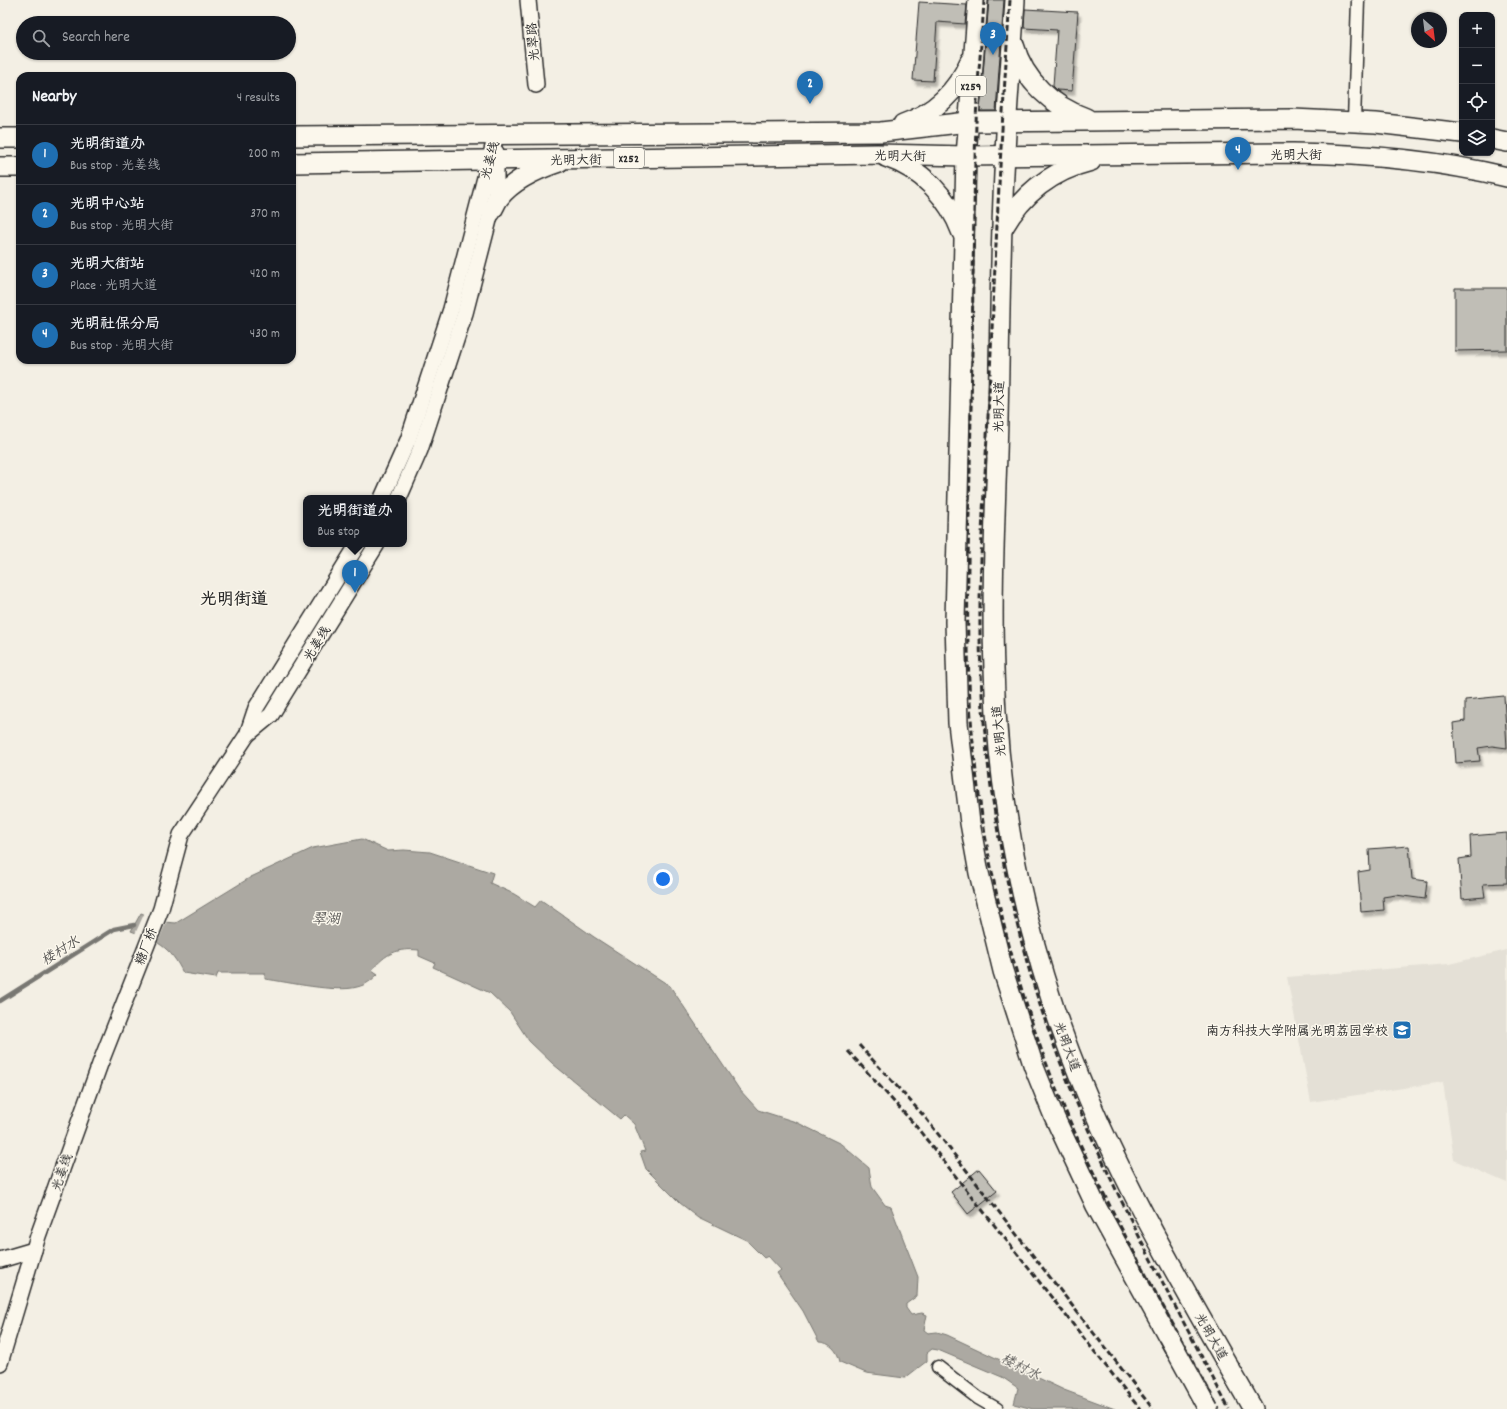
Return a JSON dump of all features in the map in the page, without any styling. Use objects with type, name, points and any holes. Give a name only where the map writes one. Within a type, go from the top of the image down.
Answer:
[{"type":"main road","name":"X259","points":[[966,156],[978,0]]},
{"type":"main road","name":"光明大道","points":[[1015,0],[1005,156],[993,622],[994,671],[1001,769],[1017,865],[1040,961],[1070,1054],[1088,1099],[1130,1188],[1253,1409]]},
{"type":"main road","points":[[1013,38],[1016,50],[1027,74],[1043,94],[1070,112],[1101,121]]},
{"type":"main road","points":[[881,132],[906,123],[928,112],[944,100],[956,87],[965,72],[974,50]]},
{"type":"main road","name":"光明大街","points":[[296,136],[881,132],[968,122],[1293,119],[1354,121],[1459,133]]},
{"type":"main road","points":[[0,138],[16,138]]},
{"type":"main road","points":[[1495,140],[1507,142]]},
{"type":"main road","points":[[877,154],[906,166],[932,185],[952,210],[964,239]]},
{"type":"main road","name":"光明大街","points":[[296,163],[877,154],[966,156],[1333,154],[1414,161],[1507,177]]},
{"type":"main road","points":[[1003,228],[1024,199],[1052,176],[1078,164],[1111,155]]},
{"type":"main road","points":[[966,156],[955,672],[963,773],[979,873],[1003,971],[1027,1047],[1053,1114],[1096,1206],[1208,1409]]},
{"type":"main road","points":[[491,212],[499,198],[510,188],[545,167],[568,159]]},
{"type":"main road","points":[[0,167],[16,167]]},
{"type":"main road","points":[[1168,1336],[1208,1409]]},
{"type":"street","name":"光翠路","points":[[528,0],[536,85]]},
{"type":"street","points":[[1354,121],[1358,0]]},
{"type":"street","name":"光姜线","points":[[383,495],[408,440],[451,308],[493,160],[496,135]]},
{"type":"street","name":"光姜线","points":[[400,495],[420,450],[465,313],[496,193],[493,160]]},
{"type":"street","name":"光姜线","points":[[160,909],[181,835],[247,735],[256,708],[356,547]]},
{"type":"street","name":"光姜线","points":[[247,735],[271,716],[375,547]]},
{"type":"street","name":"糖厂桥","points":[[130,984],[160,909]]},
{"type":"street","name":"光姜线","points":[[0,1363],[34,1250],[130,984]]},
{"type":"street","points":[[0,1260],[34,1250]]},
{"type":"street","points":[[938,1367],[978,1398],[997,1409]]},
{"type":"shaded area","name":"南方科技大学附属光明荔园学校","points":[[1507,950],[1507,1183],[1454,1160],[1443,1082],[1311,1102],[1287,977],[1449,964]]},
{"type":"water","name":"翠湖","points":[[362,839],[388,851],[404,850],[430,852],[493,873],[490,883],[514,894],[535,907],[541,900],[594,937],[670,986],[739,1089],[758,1110],[796,1122],[841,1144],[869,1168],[872,1187],[885,1205],[891,1207],[918,1277],[917,1296],[906,1304],[906,1308],[911,1315],[922,1313],[927,1315],[924,1330],[928,1333],[937,1332],[947,1335],[1064,1390],[1115,1409],[1033,1409],[1014,1404],[1018,1388],[1002,1377],[938,1350],[932,1349],[927,1353],[927,1361],[905,1378],[866,1373],[840,1362],[837,1354],[830,1345],[819,1342],[803,1311],[777,1273],[781,1270],[768,1256],[764,1258],[746,1240],[698,1217],[680,1203],[646,1169],[640,1152],[645,1151],[634,1124],[624,1115],[620,1119],[553,1064],[529,1041],[510,1012],[490,993],[433,967],[435,963],[419,956],[419,950],[404,950],[392,953],[382,959],[372,970],[378,974],[371,980],[357,987],[337,989],[265,979],[265,973],[218,973],[216,978],[183,973],[173,957],[162,946],[155,941],[131,931],[141,913],[164,922],[176,923],[251,877],[313,848]]},
{"type":"pier","points":[[145,912],[167,921],[157,944],[135,934]]},
{"type":"building","points":[[989,0],[1004,0],[996,111],[980,111]]},
{"type":"building","points":[[919,2],[967,5],[965,24],[937,22],[933,81],[913,80]]},
{"type":"building","points":[[1025,9],[1078,12],[1072,91],[1057,90],[1053,86],[1057,30],[1024,28]]},
{"type":"building","points":[[1455,288],[1507,288],[1507,350],[1455,351]]},
{"type":"building","points":[[1504,696],[1507,748],[1492,746],[1478,748],[1480,761],[1456,763],[1453,723],[1465,721],[1465,700]]},
{"type":"building","points":[[1507,833],[1507,883],[1483,884],[1485,897],[1462,899],[1459,859],[1471,857],[1470,836]]},
{"type":"building","points":[[1409,846],[1412,879],[1427,881],[1425,899],[1396,895],[1383,897],[1384,910],[1361,912],[1358,872],[1370,870],[1369,849]]},
{"type":"building","points":[[979,1169],[997,1191],[968,1214],[951,1192]]},
{"type":"waterway","name":"楼村水","points":[[0,1001],[114,929],[134,925]]},
{"type":"railway","points":[[984,0],[977,93],[975,160],[968,603],[971,718],[974,755],[984,830],[1008,940],[1029,1013],[1047,1065],[1090,1166],[1140,1264],[1219,1409]]},
{"type":"railway","points":[[1010,0],[996,247],[980,604],[983,710],[990,783],[1009,891],[1027,962],[1045,1021],[1090,1135],[1116,1190],[1229,1409]]},
{"type":"railway","points":[[859,1045],[924,1116],[1153,1409]]},
{"type":"railway","points":[[848,1051],[915,1125],[1140,1409]]},
{"type":"place","name":"光明大街站","points":[[993,55]]},
{"type":"place","name":"光明中心站","points":[[810,104]]},
{"type":"place","name":"光明社保分局","points":[[1238,170]]},
{"type":"place","name":"光明街道办","points":[[355,593]]},
{"type":"place","name":"南方科技大学附属光明荔园学校","points":[[1402,1030]]},
{"type":"district","name":"光明街道","points":[[234,598]]}]
